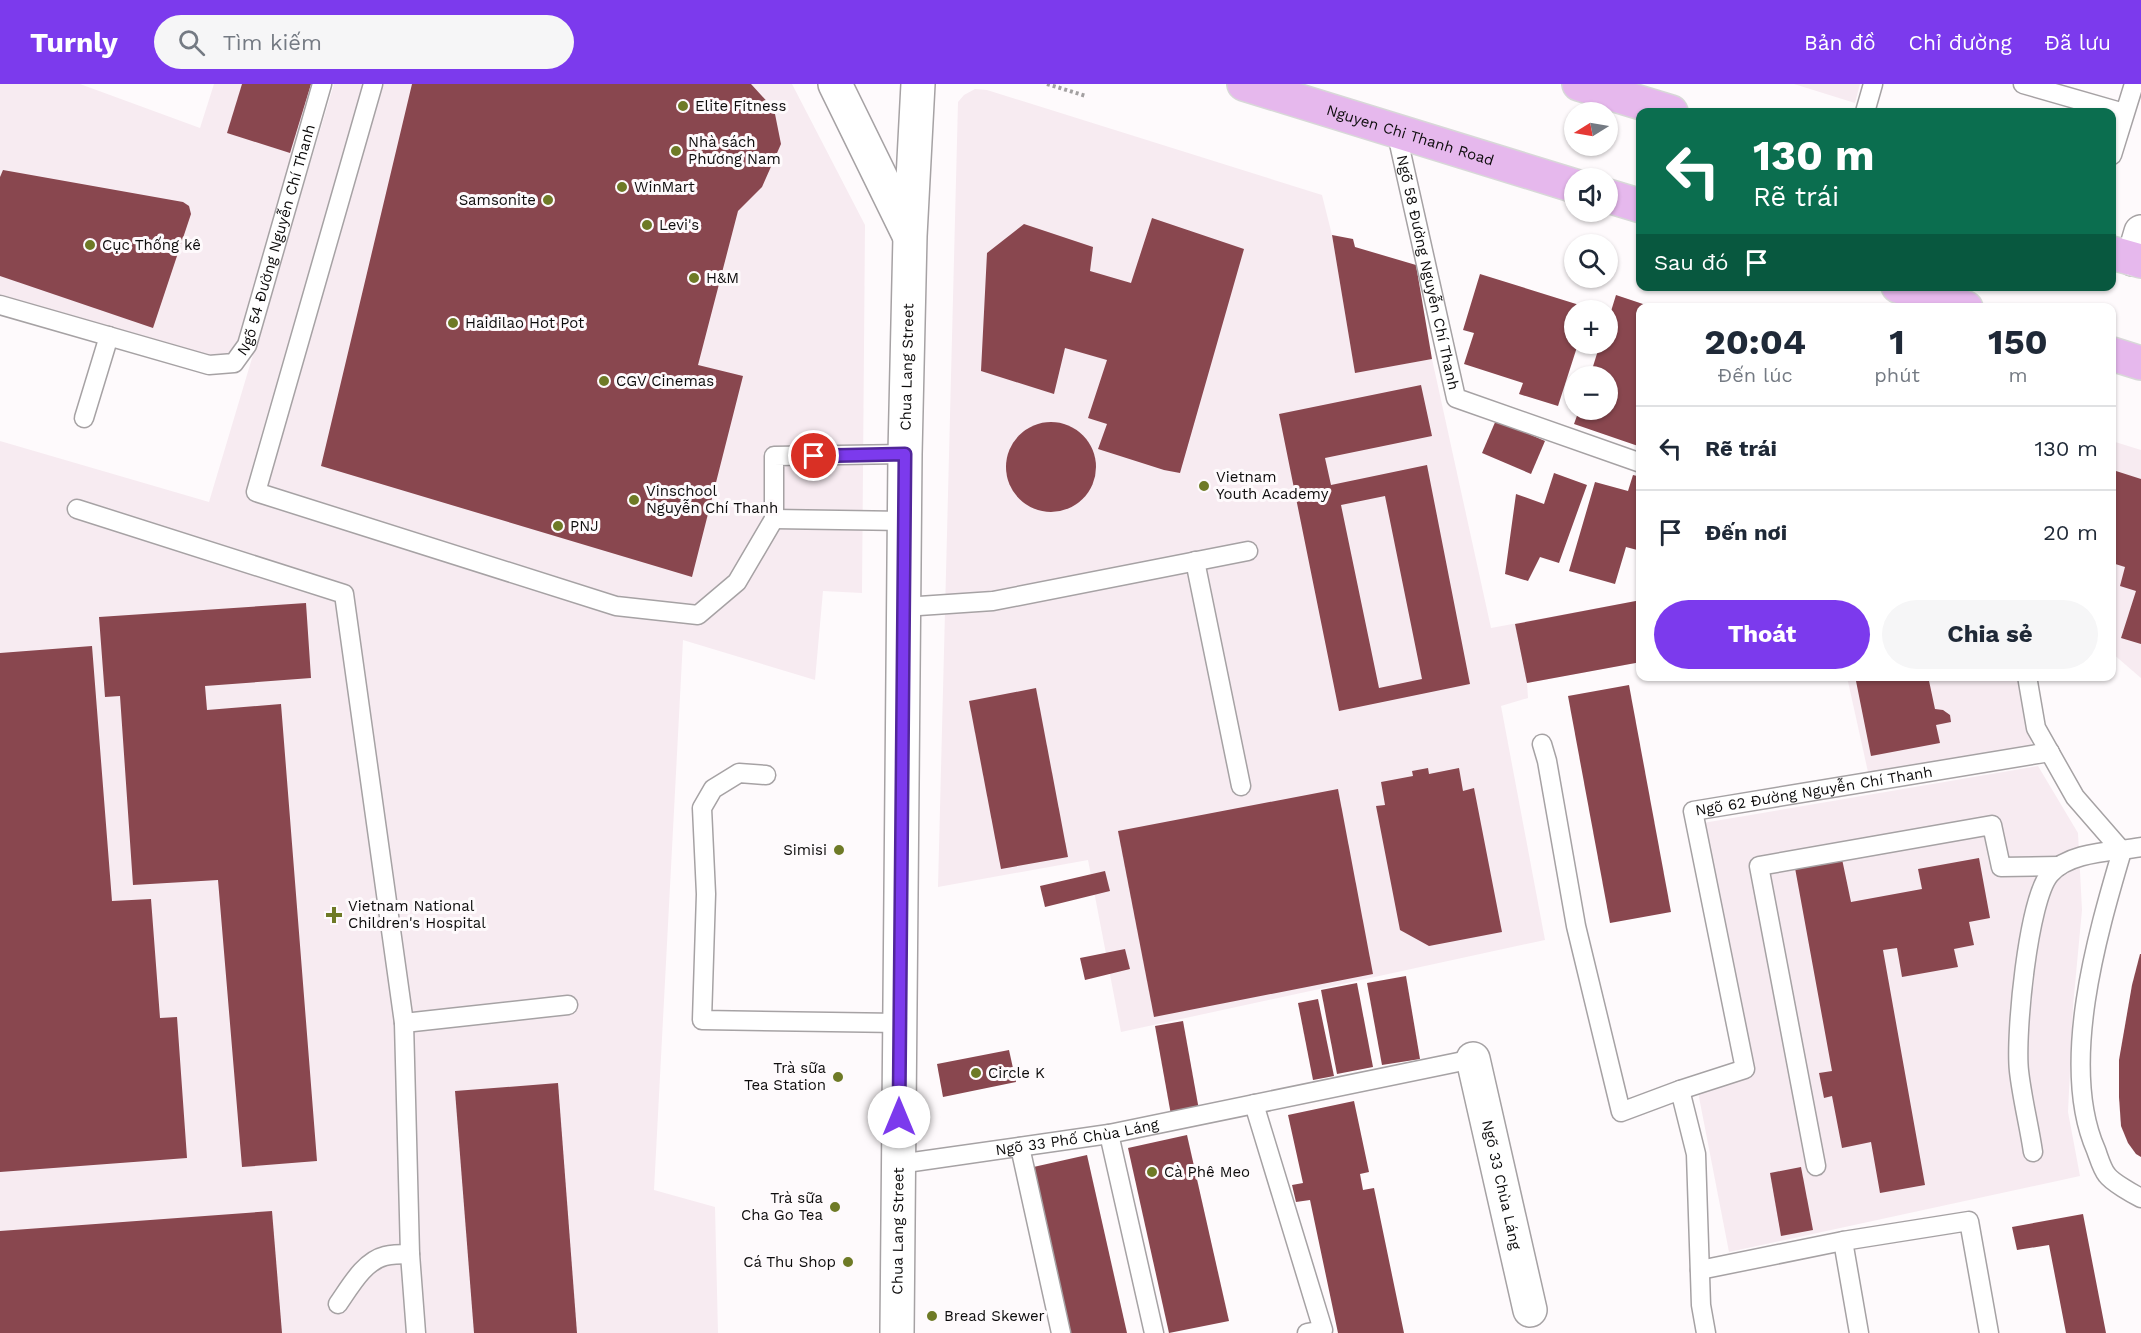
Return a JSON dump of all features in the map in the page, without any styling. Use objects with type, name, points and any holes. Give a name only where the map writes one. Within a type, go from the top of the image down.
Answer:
[{"type":"main road","name":"Nguyen Chi Thanh Road","points":[[1244,84],[1564,183]]},
{"type":"main road","points":[[1580,84],[1658,108]]},
{"type":"main road","points":[[1618,199],[1636,204]]},
{"type":"main road","points":[[1913,291],[1951,303]]},
{"type":"main road","points":[[2116,355],[2141,363]]},
{"type":"street","points":[[835,84],[910,236]]},
{"type":"street","name":"Chua Lang Street","points":[[897,1333],[905,454],[910,236],[918,84]]},
{"type":"street","name":"Ngõ 33 Chùa Láng","points":[[1473,1059],[1530,1310]]},
{"type":"lane","name":"Ngõ 54 Đường Nguyễn Chí Thanh","points":[[0,305],[209,365],[234,363],[247,345],[322,84]]},
{"type":"lane","points":[[373,84],[256,492],[616,606],[698,615],[737,582],[774,519],[774,456],[905,454]]},
{"type":"lane","points":[[1866,108],[1873,84]]},
{"type":"lane","points":[[2023,84],[2110,108]]},
{"type":"lane","points":[[2116,141],[2134,84]]},
{"type":"lane","points":[[2116,110],[2124,112]]},
{"type":"lane","name":"Ngõ 58 Đường Nguyễn Chí Thanh","points":[[1396,130],[1456,398],[1636,461]]},
{"type":"lane","points":[[84,418],[109,336]]},
{"type":"lane","points":[[77,509],[344,594],[404,1023],[410,1254],[416,1333]]},
{"type":"lane","points":[[774,519],[905,521]]},
{"type":"lane","points":[[904,607],[993,601],[1248,550]]},
{"type":"lane","points":[[1195,561],[1241,786]]},
{"type":"lane","points":[[2028,681],[2036,728],[2075,797],[2122,850]]},
{"type":"lane","name":"Ngõ 62 Đường Nguyễn Chí Thanh","points":[[1542,744],[1576,926],[1621,1112],[1745,1069],[1693,811],[2050,752]]},
{"type":"lane","points":[[766,776],[740,773],[712,789],[702,808],[706,894],[702,1020],[899,1023]]},
{"type":"lane","points":[[1816,1166],[1758,867],[1992,825],[2001,867],[2059,866]]},
{"type":"lane","points":[[2033,1152],[2019,1070],[2019,1027],[2022,990],[2038,904],[2049,874],[2059,866],[2087,854],[2141,847]]},
{"type":"lane","points":[[2122,850],[2101,922],[2084,1011],[2080,1091],[2090,1137],[2107,1176],[2141,1198]]},
{"type":"lane","points":[[404,1023],[568,1005]]},
{"type":"lane","name":"Ngõ 33 Phố Chùa Láng","points":[[899,1164],[1109,1134],[1473,1059]]},
{"type":"lane","points":[[1680,1090],[1695,1154],[1701,1305],[1706,1333]]},
{"type":"lane","points":[[1254,1104],[1318,1332]]},
{"type":"lane","points":[[1109,1134],[1154,1333]]},
{"type":"lane","points":[[1020,1147],[1061,1333]]},
{"type":"lane","points":[[1700,1270],[1843,1241],[1970,1221],[1989,1333]]},
{"type":"lane","points":[[1843,1241],[1859,1333]]},
{"type":"lane","points":[[338,1304],[356,1278],[374,1260],[385,1256],[410,1254]]},
{"type":"path","points":[[1047,84],[1086,96]]},
{"type":"shaded area","points":[[0,84],[80,84],[200,128],[214,84],[313,84],[238,343],[227,354],[210,357],[0,297]]},
{"type":"shaded area","name":"Vietnam National Children's Hospital","points":[[334,84],[792,84],[865,225],[862,593],[823,591],[815,680],[683,640],[654,1190],[715,1207],[718,1333],[0,1333],[0,441],[209,502]]},
{"type":"shaded area","points":[[1794,84],[1860,84],[1855,103]]},
{"type":"shaded area","name":"Vietnam Youth Academy","points":[[975,89],[987,90],[1322,195],[1332,235],[1355,372],[1432,359],[1491,628],[1636,601],[1636,663],[1527,683],[1528,698],[1501,706],[1545,940],[1121,1032],[1088,860],[938,887],[958,102],[964,95]]},
{"type":"shaded area","points":[[2116,442],[2141,450],[2141,678],[2116,656]]},
{"type":"shaded area","points":[[1848,681],[2019,681],[2032,745],[1868,772]]},
{"type":"shaded area","points":[[2038,766],[2078,833],[2082,910],[2073,1006],[2068,1112],[2080,1176],[1729,1252],[1698,1092],[1748,1075],[1703,823]]},
{"type":"building","points":[[242,84],[311,84],[290,153],[227,133]]},
{"type":"building","points":[[412,84],[751,84],[774,109],[781,144],[762,187],[738,211],[698,365],[743,376],[692,577],[321,466]]},
{"type":"building","name":"Cục Thống kê","points":[[3,170],[183,202],[189,206],[191,214],[153,328],[0,276],[0,177]]},
{"type":"building","points":[[1152,218],[1244,249],[1180,473],[1098,449],[1107,424],[1088,418],[1107,360],[1065,348],[1054,394],[981,371],[987,253],[1024,224],[1093,247],[1090,271],[1131,283]]},
{"type":"building","points":[[1332,235],[1353,239],[1355,247],[1416,265],[1432,359],[1355,373]]},
{"type":"building","points":[[1480,274],[1564,300],[1564,354],[1575,354],[1571,366],[1564,366],[1564,387],[1558,406],[1519,394],[1523,383],[1464,364],[1474,333],[1463,330]]},
{"type":"building","points":[[1616,295],[1640,303],[1636,303],[1636,445],[1574,424],[1575,420],[1618,420],[1618,366],[1593,366],[1597,354],[1618,354],[1618,300],[1614,300]]},
{"type":"building","points":[[1421,385],[1432,436],[1325,458],[1331,485],[1427,465],[1470,684],[1339,711],[1279,414]],"holes":[[[1385,496],[1422,679],[1379,688],[1341,505]]]},
{"type":"building","points":[[1496,420],[1545,441],[1531,474],[1482,453]]},
{"type":"building","points":[[1051,422],[1068,426],[1083,435],[1092,450],[1096,467],[1092,484],[1083,499],[1068,508],[1051,512],[1034,508],[1019,499],[1010,484],[1006,467],[1010,450],[1019,435],[1034,426]]},
{"type":"building","points":[[2116,471],[2141,479],[2141,644],[2121,638],[2136,591],[2120,586],[2125,567],[2116,564]]},
{"type":"building","points":[[1554,473],[1587,485],[1559,563],[1540,557],[1528,581],[1505,574],[1516,494],[1544,504]]},
{"type":"building","points":[[1633,475],[1636,476],[1636,550],[1626,547],[1615,584],[1569,571],[1595,482],[1628,491]]},
{"type":"building","points":[[1636,601],[1636,663],[1527,683],[1515,624]]},
{"type":"building","points":[[306,603],[311,678],[205,686],[207,710],[281,704],[317,1161],[242,1167],[218,880],[133,885],[120,696],[105,697],[99,617]]},
{"type":"building","points":[[92,646],[112,901],[151,899],[160,1018],[177,1017],[187,1158],[0,1172],[0,653]]},
{"type":"building","points":[[1856,681],[1929,681],[1935,709],[1943,710],[1950,715],[1951,722],[1936,725],[1940,743],[1871,756]]},
{"type":"building","points":[[1629,685],[1671,912],[1610,923],[1568,696]]},
{"type":"building","points":[[1036,688],[1068,857],[1001,869],[969,701]]},
{"type":"building","points":[[1428,768],[1429,774],[1459,768],[1463,791],[1474,788],[1502,932],[1429,946],[1400,930],[1376,806],[1385,805],[1381,782],[1413,776],[1412,771]]},
{"type":"building","points":[[1338,789],[1373,974],[1154,1017],[1118,831]]},
{"type":"building","points":[[1979,858],[1990,918],[1969,922],[1974,945],[1954,949],[1958,967],[1902,977],[1897,948],[1883,950],[1925,1185],[1880,1193],[1871,1142],[1842,1148],[1832,1096],[1824,1098],[1819,1073],[1832,1071],[1795,868],[1842,859],[1851,902],[1922,889],[1918,869]]},
{"type":"building","points":[[1105,871],[1110,891],[1045,907],[1040,886]]},
{"type":"building","points":[[1125,949],[1130,969],[1085,980],[1080,958]]},
{"type":"building","points":[[2140,954],[2141,1157],[2128,1143],[2121,1126],[2119,1097],[2119,1060],[2132,985]]},
{"type":"building","points":[[1406,976],[1420,1059],[1382,1065],[1367,983]]},
{"type":"building","points":[[1357,983],[1373,1067],[1337,1074],[1321,990]]},
{"type":"building","points":[[1318,999],[1334,1076],[1313,1080],[1298,1003]]},
{"type":"building","points":[[1183,1021],[1199,1110],[1171,1115],[1155,1026]]},
{"type":"building","name":"Circle K","points":[[1009,1050],[1016,1082],[943,1097],[937,1064]]},
{"type":"building","points":[[558,1083],[577,1333],[474,1333],[455,1091]]},
{"type":"building","points":[[1354,1101],[1369,1172],[1360,1174],[1363,1190],[1374,1188],[1404,1333],[1338,1333],[1310,1200],[1296,1202],[1292,1185],[1303,1183],[1288,1115]]},
{"type":"building","points":[[1187,1135],[1229,1321],[1169,1333],[1128,1148]]},
{"type":"building","points":[[1087,1155],[1127,1333],[1066,1333],[1029,1168]]},
{"type":"building","points":[[1801,1167],[1813,1230],[1781,1236],[1770,1173]]},
{"type":"building","points":[[272,1211],[282,1333],[0,1333],[0,1231]]},
{"type":"building","points":[[2083,1214],[2106,1333],[2066,1333],[2049,1245],[2017,1250],[2012,1227]]},
{"type":"place","name":"Elite Fitness","points":[[683,106]]},
{"type":"place","name":"Nhà sách Phương Nam","points":[[676,151]]},
{"type":"place","name":"WinMart","points":[[622,187]]},
{"type":"place","name":"Samsonite","points":[[548,200]]},
{"type":"place","name":"Levi's","points":[[647,225]]},
{"type":"place","name":"Cục Thống kê","points":[[90,245]]},
{"type":"place","name":"H&M","points":[[694,278]]},
{"type":"place","name":"Haidilao Hot Pot","points":[[453,323]]},
{"type":"place","name":"CGV Cinemas","points":[[604,381]]},
{"type":"place","name":"Vietnam Youth Academy","points":[[1204,486]]},
{"type":"place","name":"Vinschool Nguyễn Chí Thanh","points":[[634,500]]},
{"type":"place","name":"PNJ","points":[[558,526]]},
{"type":"place","name":"Simisi","points":[[839,850]]},
{"type":"place","name":"Vietnam National Children's Hospital","points":[[334,915]]},
{"type":"place","name":"Circle K","points":[[976,1073]]},
{"type":"place","name":"Trà sữa Tea Station","points":[[838,1077]]},
{"type":"place","name":"Cà Phê Meo","points":[[1152,1172]]},
{"type":"place","name":"Trà sữa Cha Go Tea","points":[[835,1207]]},
{"type":"place","name":"Cá Thu Shop","points":[[848,1262]]},
{"type":"place","name":"Bread Skewer","points":[[932,1316]]},
{"type":"route","points":[[814,456],[905,454],[899,1117]]}]
